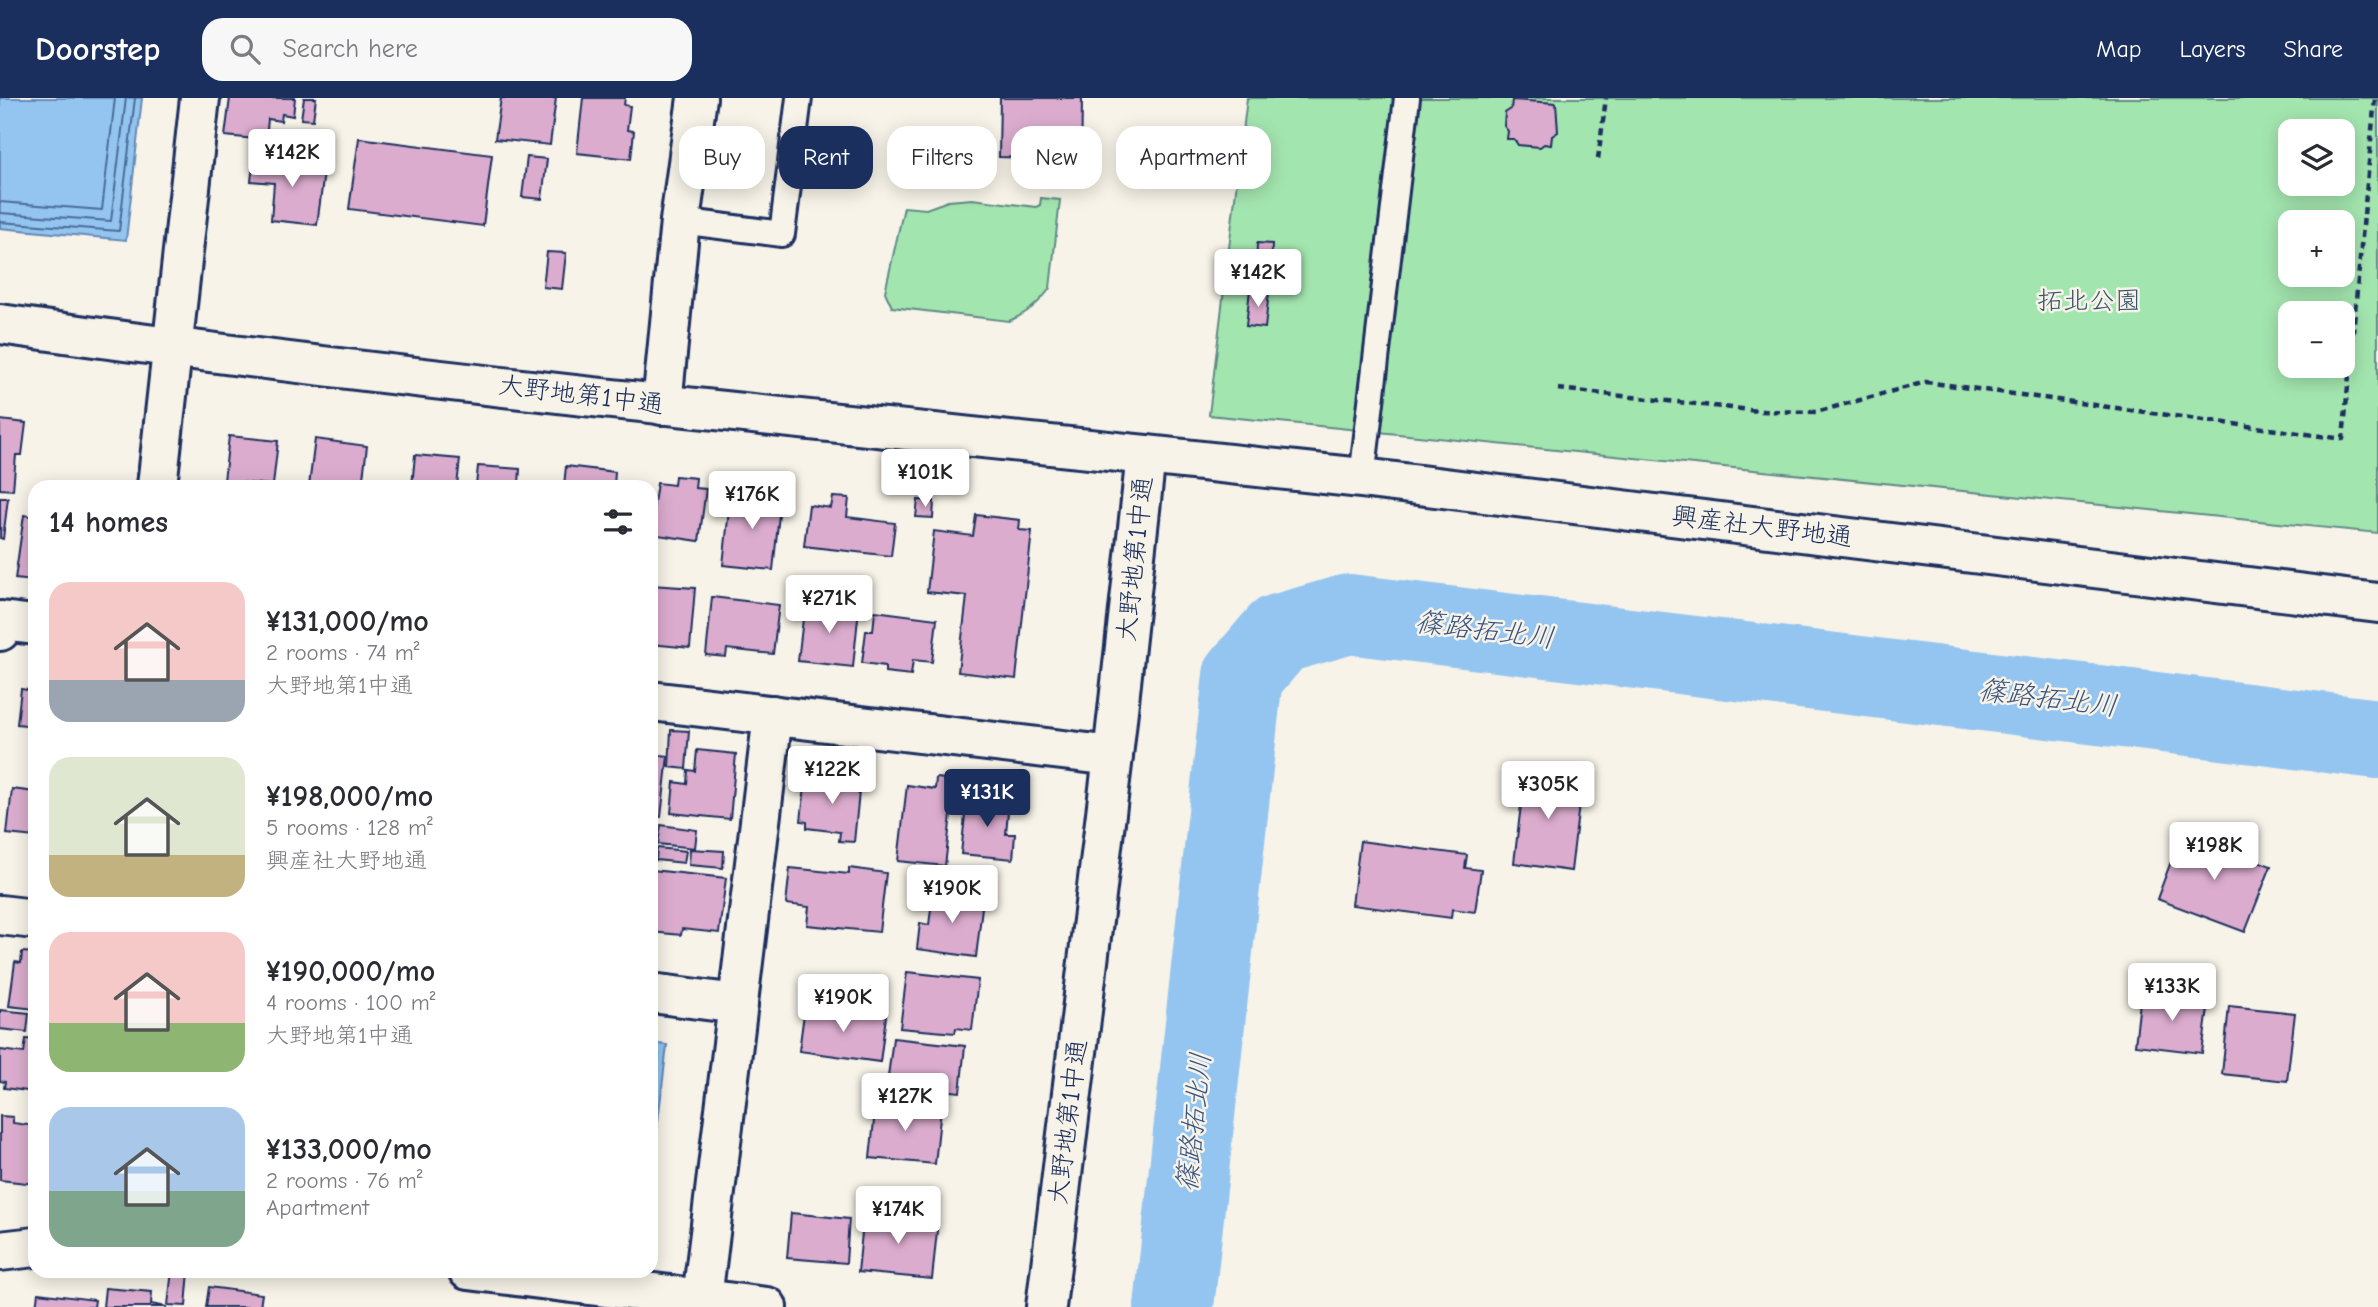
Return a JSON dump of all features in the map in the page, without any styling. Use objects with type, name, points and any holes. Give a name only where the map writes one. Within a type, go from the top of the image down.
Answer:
[{"type":"street","points":[[158,480],[200,98]]},
{"type":"street","points":[[662,405],[680,221],[696,98]]},
{"type":"street","name":"大野地第1中通","points":[[0,324],[662,405],[1146,455],[1113,756],[1046,1307]]},
{"type":"street","name":"興産社大野地通","points":[[1146,455],[1362,478],[2378,603]]},
{"type":"street","points":[[0,631],[1,621],[28,624]]},
{"type":"street","points":[[658,702],[1113,756]]},
{"type":"street","points":[[701,1303],[773,715]]},
{"type":"street","points":[[0,915],[28,918]]},
{"type":"street","points":[[658,994],[738,1004]]},
{"type":"street","points":[[0,1251],[28,1248]]},
{"type":"street","points":[[524,1278],[701,1303],[767,1307]]},
{"type":"lane","points":[[680,221],[782,234],[799,98]]},
{"type":"lane","points":[[1362,478],[1407,98]]},
{"type":"path","points":[[1598,159],[1606,98]]},
{"type":"path","points":[[1558,389],[1759,411],[1816,412],[1926,382],[2343,439],[2375,98]]},
{"type":"green space","name":"拓北公園","points":[[1247,98],[2378,98],[2378,533],[1209,415],[1236,189],[1271,189],[1271,126],[1244,126]]},
{"type":"green space","points":[[1041,198],[1060,200],[1050,288],[1027,312],[1009,321],[892,307],[885,292],[904,207],[926,209],[948,201],[972,199],[1036,207],[1040,205]]},
{"type":"water","points":[[0,98],[142,98],[126,240],[0,228]]},
{"type":"water","points":[[658,1044],[667,1045],[658,1122]]},
{"type":"building","points":[[230,98],[295,98],[293,116],[282,114],[281,121],[268,119],[266,140],[225,136]]},
{"type":"building","points":[[304,98],[316,98],[313,120],[301,119]]},
{"type":"building","points":[[501,98],[556,98],[550,145],[495,139]]},
{"type":"building","points":[[583,98],[625,98],[624,105],[630,106],[627,130],[634,131],[631,159],[577,153]]},
{"type":"building","points":[[1000,98],[1082,98],[1082,126],[1011,126],[1011,157],[999,157]]},
{"type":"building","points":[[1512,100],[1556,103],[1558,132],[1552,136],[1551,145],[1518,145],[1514,139],[1507,139],[1505,113],[1511,109]]},
{"type":"building","points":[[359,138],[492,155],[483,226],[349,209]]},
{"type":"building","points":[[254,157],[325,165],[317,225],[271,220],[274,183],[251,181]]},
{"type":"building","points":[[527,157],[547,159],[542,199],[522,197]]},
{"type":"building","points":[[1257,243],[1272,244],[1271,274],[1256,273]]},
{"type":"building","points":[[547,252],[566,253],[562,289],[543,287]]},
{"type":"building","points":[[1250,289],[1269,291],[1265,328],[1246,326]]},
{"type":"building","points":[[0,420],[26,423],[22,455],[16,455],[13,490],[0,489]]},
{"type":"building","points":[[229,436],[278,441],[274,480],[224,480]]},
{"type":"building","points":[[315,439],[367,446],[363,480],[310,480]]},
{"type":"building","points":[[415,455],[460,459],[458,480],[413,480]]},
{"type":"building","points":[[478,466],[520,469],[519,480],[477,480]]},
{"type":"building","points":[[566,466],[615,472],[614,480],[565,480]]},
{"type":"building","points":[[675,476],[696,478],[695,488],[706,489],[699,541],[658,535],[658,483],[674,485]]},
{"type":"building","points":[[731,491],[781,496],[773,570],[723,565]]},
{"type":"building","points":[[833,497],[849,498],[847,517],[895,523],[891,556],[804,546],[809,505],[831,508]]},
{"type":"building","points":[[0,498],[8,498],[3,539],[0,538]]},
{"type":"building","points":[[918,500],[934,501],[933,518],[916,517]]},
{"type":"building","points":[[24,515],[28,516],[28,580],[15,579]]},
{"type":"building","points":[[976,515],[1020,520],[1019,530],[1032,531],[1016,679],[958,672],[967,596],[927,592],[934,531],[973,536]]},
{"type":"building","points":[[658,585],[695,588],[690,648],[658,645]]},
{"type":"building","points":[[712,597],[779,605],[773,654],[727,649],[726,657],[706,655]]},
{"type":"building","points":[[805,602],[859,608],[853,667],[798,661]]},
{"type":"building","points":[[875,611],[937,619],[932,662],[913,660],[911,675],[885,672],[885,666],[862,663],[866,631],[873,631]]},
{"type":"building","points":[[21,689],[28,690],[28,725],[17,724]]},
{"type":"building","points":[[671,730],[689,731],[686,769],[669,767]]},
{"type":"building","points":[[697,750],[736,754],[730,819],[671,813],[674,782],[687,784],[688,770],[695,771]]},
{"type":"building","points":[[658,755],[668,756],[661,817],[658,817]]},
{"type":"building","points":[[1525,772],[1582,779],[1571,871],[1514,863]]},
{"type":"building","points":[[806,777],[860,782],[854,842],[839,841],[840,832],[807,828],[807,822],[801,821]]},
{"type":"building","points":[[936,778],[955,780],[945,866],[898,861],[907,785],[935,789]]},
{"type":"building","points":[[12,789],[28,791],[28,836],[7,834]]},
{"type":"building","points":[[967,796],[1009,800],[1006,834],[1015,834],[1013,859],[961,854]]},
{"type":"building","points":[[661,825],[697,830],[695,848],[658,844]]},
{"type":"building","points":[[2182,832],[2271,866],[2245,932],[2157,899]]},
{"type":"building","points":[[1360,841],[1467,855],[1465,868],[1481,870],[1475,912],[1452,909],[1451,918],[1352,905]]},
{"type":"building","points":[[658,848],[686,851],[684,863],[658,860]]},
{"type":"building","points":[[690,849],[724,851],[723,868],[689,865]]},
{"type":"building","points":[[790,868],[849,874],[849,868],[886,873],[879,932],[807,925],[809,907],[786,904]]},
{"type":"building","points":[[658,871],[726,878],[719,933],[682,929],[681,935],[658,933]]},
{"type":"building","points":[[933,892],[983,899],[976,957],[917,949],[920,923],[929,925]]},
{"type":"building","points":[[22,952],[28,952],[28,1008],[9,1006],[15,962],[21,963]]},
{"type":"building","points":[[907,972],[978,980],[972,1030],[956,1028],[955,1033],[900,1028]]},
{"type":"building","points":[[2141,993],[2209,1001],[2202,1053],[2135,1045]]},
{"type":"building","points":[[805,1006],[886,1016],[880,1062],[799,1051]]},
{"type":"building","points":[[2229,1006],[2295,1013],[2287,1081],[2222,1074]]},
{"type":"building","points":[[0,1010],[28,1013],[27,1032],[0,1029]]},
{"type":"building","points":[[893,1038],[965,1046],[960,1092],[887,1084]]},
{"type":"building","points":[[28,1039],[28,1091],[4,1088],[5,1082],[0,1081],[0,1050],[24,1053]]},
{"type":"building","points":[[876,1102],[941,1109],[935,1164],[870,1158]]},
{"type":"building","points":[[0,1116],[13,1117],[13,1123],[28,1125],[28,1183],[0,1180]]},
{"type":"building","points":[[791,1213],[849,1219],[846,1263],[787,1258]]},
{"type":"building","points":[[864,1213],[938,1221],[932,1279],[858,1272]]},
{"type":"building","points":[[171,1278],[188,1278],[186,1306],[168,1305]]},
{"type":"building","points":[[209,1287],[262,1294],[260,1307],[206,1307]]},
{"type":"building","points":[[105,1288],[152,1292],[151,1304],[167,1307],[103,1307]]},
{"type":"building","points":[[38,1293],[95,1300],[94,1307],[36,1307]]},
{"type":"waterway","name":"篠路拓北川","points":[[1174,1307],[1243,676],[1279,634],[1349,614],[2378,739]]}]
